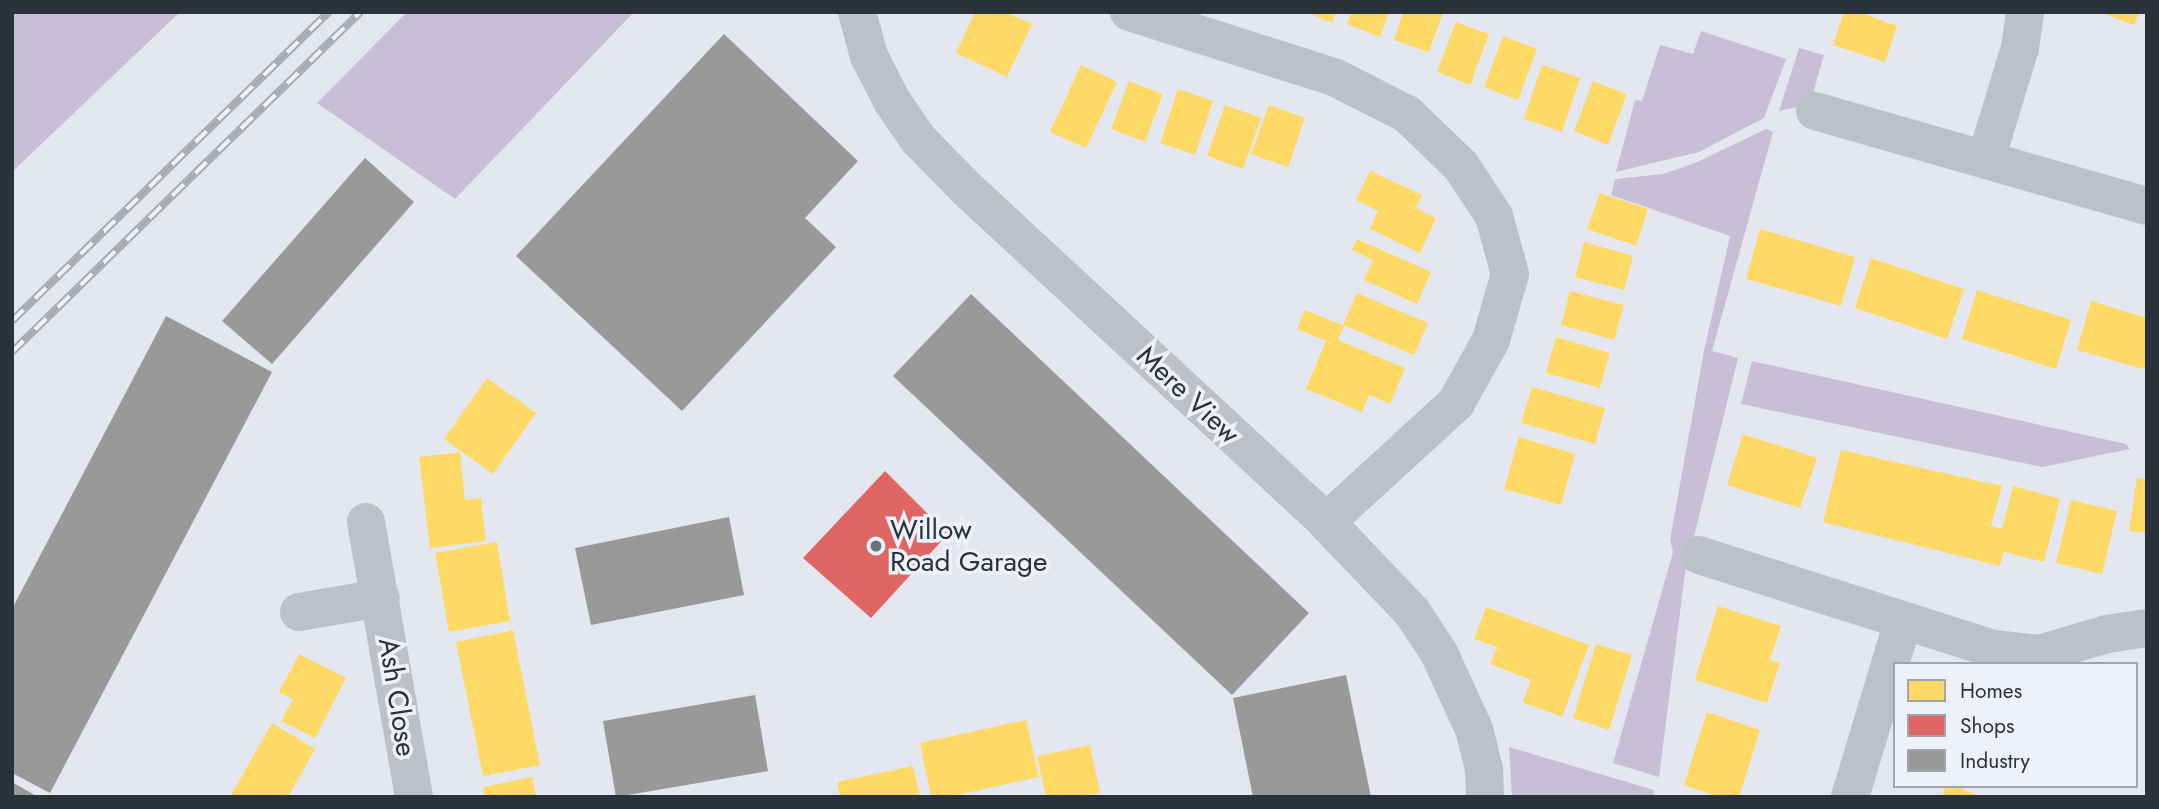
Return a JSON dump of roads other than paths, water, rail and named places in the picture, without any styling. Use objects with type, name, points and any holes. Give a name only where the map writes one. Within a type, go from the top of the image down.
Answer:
[{"type":"street","name":"Mere View","points":[[857,12],[869,56],[892,101],[918,139],[967,189],[1326,522],[1412,612],[1439,653],[1474,729],[1485,769],[1485,797]]},
{"type":"street","points":[[1129,12],[1334,77],[1407,114],[1461,166],[1494,216],[1510,274],[1491,340],[1456,404],[1326,522]]},
{"type":"street","points":[[1986,159],[2020,48],[2025,12]]},
{"type":"street","points":[[1815,111],[2147,206]]},
{"type":"street","name":"Ash Close","points":[[366,522],[414,797]]},
{"type":"street","points":[[1699,555],[1994,649],[2039,654],[2107,634],[2147,628]]},
{"type":"street","name":"Ash Close","points":[[299,612],[380,598]]},
{"type":"street","points":[[1850,797],[1903,621]]},
{"type":"railway","points":[[12,321],[329,12]]},
{"type":"railway","points":[[12,352],[360,12]]},
{"type":"place","name":"Willow Road Garage","points":[[876,546]]}]
